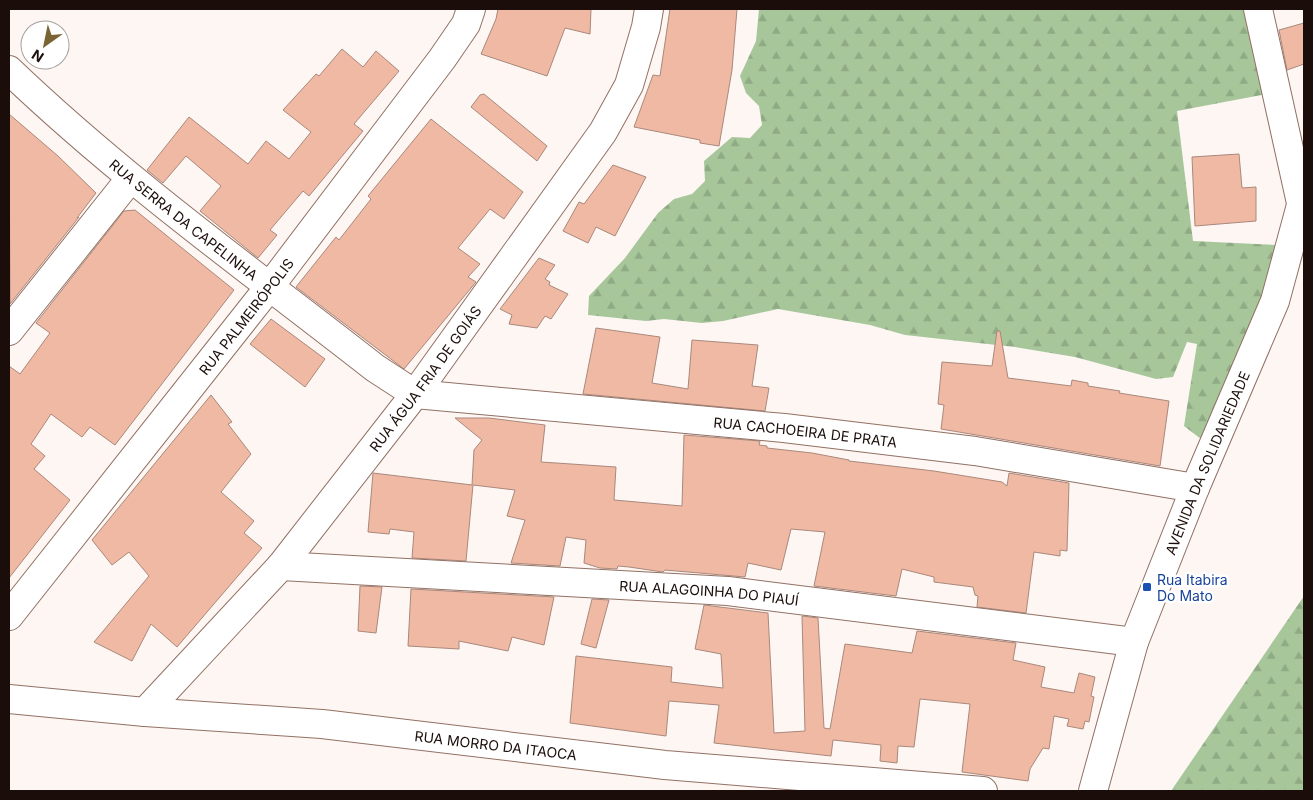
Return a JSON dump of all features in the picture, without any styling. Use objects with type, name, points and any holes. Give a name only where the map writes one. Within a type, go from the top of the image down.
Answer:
[{"type":"street","name":"RUA PALMEIRÓPOLIS","points":[[9,616],[270,286],[442,59],[466,24],[471,9]]},
{"type":"street","name":"RUA ÁGUA FRIA DE GOIÁS","points":[[145,712],[281,566],[414,394],[603,132],[629,85],[646,27],[649,9]]},
{"type":"street","points":[[1258,9],[1303,198]]},
{"type":"street","name":"RUA SERRA DA CAPELINHA","points":[[9,70],[130,179],[375,368],[414,394]]},
{"type":"street","points":[[9,331],[130,179]]},
{"type":"street","name":"AVENIDA DA SOLIDARIEDADE","points":[[1093,791],[1134,642],[1195,488],[1275,301],[1303,198]]},
{"type":"street","name":"RUA CACHOEIRA DE PRATA","points":[[414,394],[766,426],[975,451],[1195,488]]},
{"type":"street","name":"RUA ALAGOINHA DO PIAUÍ","points":[[281,566],[728,591],[1134,642]]},
{"type":"street","name":"RUA MORRO DA ITAOCA","points":[[9,699],[145,712],[322,724],[665,765],[983,791]]},
{"type":"green space","points":[[759,9],[1252,9],[1272,93],[1177,111],[1193,241],[1276,245],[1264,291],[1201,439],[1184,426],[1197,344],[1187,342],[1173,377],[1156,379],[1075,357],[1015,347],[905,335],[870,325],[778,309],[723,321],[702,323],[664,319],[646,321],[588,315],[589,296],[625,258],[658,213],[674,199],[692,194],[705,181],[704,161],[732,137],[750,138],[762,125],[759,106],[746,93],[740,76],[756,41]]},
{"type":"green space","points":[[1304,596],[1304,791],[1171,791]]},
{"type":"building","points":[[498,9],[591,9],[590,34],[565,28],[547,76],[481,54],[496,19]]},
{"type":"building","points":[[670,9],[737,9],[732,70],[719,146],[700,143],[700,140],[634,127],[653,75],[660,76]]},
{"type":"building","points":[[1304,23],[1304,64],[1287,70],[1279,30]]},
{"type":"building","points":[[342,49],[363,67],[376,51],[399,71],[354,124],[363,131],[309,196],[303,191],[270,230],[277,235],[258,258],[200,211],[221,186],[186,156],[163,183],[147,170],[189,117],[248,164],[266,141],[289,159],[311,132],[283,110],[316,74],[319,76]]},
{"type":"building","points":[[484,94],[547,146],[537,161],[471,107],[480,95]]},
{"type":"building","points":[[9,114],[58,156],[96,193],[10,304]]},
{"type":"building","points":[[431,119],[523,192],[504,219],[490,209],[458,248],[480,264],[468,277],[476,282],[404,369],[296,287],[336,237],[339,240],[371,199],[368,196]]},
{"type":"building","points":[[1239,154],[1242,188],[1256,187],[1256,221],[1195,226],[1192,157]]},
{"type":"building","points":[[613,165],[646,177],[615,236],[596,227],[588,243],[563,231],[579,202],[584,204]]},
{"type":"building","points":[[135,210],[234,290],[115,445],[90,427],[82,437],[51,414],[31,444],[45,456],[34,469],[70,500],[9,578],[9,366],[20,374],[50,333],[36,323],[124,211]]},
{"type":"building","points":[[539,258],[555,265],[545,279],[550,282],[549,285],[568,294],[551,319],[545,316],[537,328],[509,324],[512,315],[500,309]]},
{"type":"building","points":[[271,319],[325,359],[305,387],[250,344]]},
{"type":"building","points":[[596,328],[660,337],[652,383],[688,389],[692,340],[758,345],[752,386],[769,388],[765,411],[583,394]]},
{"type":"building","points":[[997,331],[1000,331],[1008,378],[1071,386],[1072,380],[1088,383],[1088,386],[1120,391],[1119,393],[1169,401],[1160,466],[941,429],[944,405],[938,404],[942,362],[992,366]]},
{"type":"building","points":[[211,395],[232,422],[228,424],[251,454],[221,492],[254,521],[244,533],[262,548],[177,647],[151,624],[132,661],[94,642],[149,576],[129,552],[112,565],[92,540]]},
{"type":"building","points":[[455,418],[489,418],[545,425],[541,462],[616,467],[614,500],[682,506],[684,435],[760,441],[759,445],[767,446],[767,448],[812,453],[849,461],[934,471],[1002,482],[1007,486],[1009,473],[1069,483],[1067,551],[1060,550],[1060,556],[1034,552],[1026,613],[977,607],[978,596],[975,595],[973,587],[934,582],[934,577],[902,569],[896,596],[814,586],[825,532],[791,529],[781,570],[748,563],[745,577],[665,570],[663,572],[618,566],[617,569],[600,568],[584,563],[586,540],[566,537],[560,566],[511,563],[525,520],[507,516],[515,490],[473,485],[466,561],[412,558],[414,532],[390,529],[389,534],[368,532],[373,473],[472,485],[474,450],[482,440]]},
{"type":"building","points":[[360,586],[382,587],[376,633],[358,631]]},
{"type":"building","points":[[411,589],[554,597],[544,645],[512,637],[508,651],[459,641],[459,649],[408,646]]},
{"type":"building","points":[[592,599],[609,600],[596,648],[581,644]]},
{"type":"building","points":[[704,605],[768,613],[774,733],[805,731],[802,616],[818,618],[824,728],[830,729],[845,644],[912,653],[917,631],[1016,643],[1013,660],[1045,667],[1041,687],[1074,693],[1079,673],[1095,677],[1091,696],[1094,697],[1089,722],[1085,721],[1083,729],[1067,726],[1069,719],[1054,716],[1049,749],[1043,748],[1030,769],[1028,781],[962,772],[970,704],[920,699],[914,747],[898,746],[897,763],[880,761],[881,745],[833,740],[831,756],[714,743],[719,705],[669,701],[666,736],[570,723],[576,656],[672,667],[671,682],[723,688],[721,654],[695,649]]},
{"type":"place","name":"Rua Itabira Do Mato","points":[[1147,587]]}]
